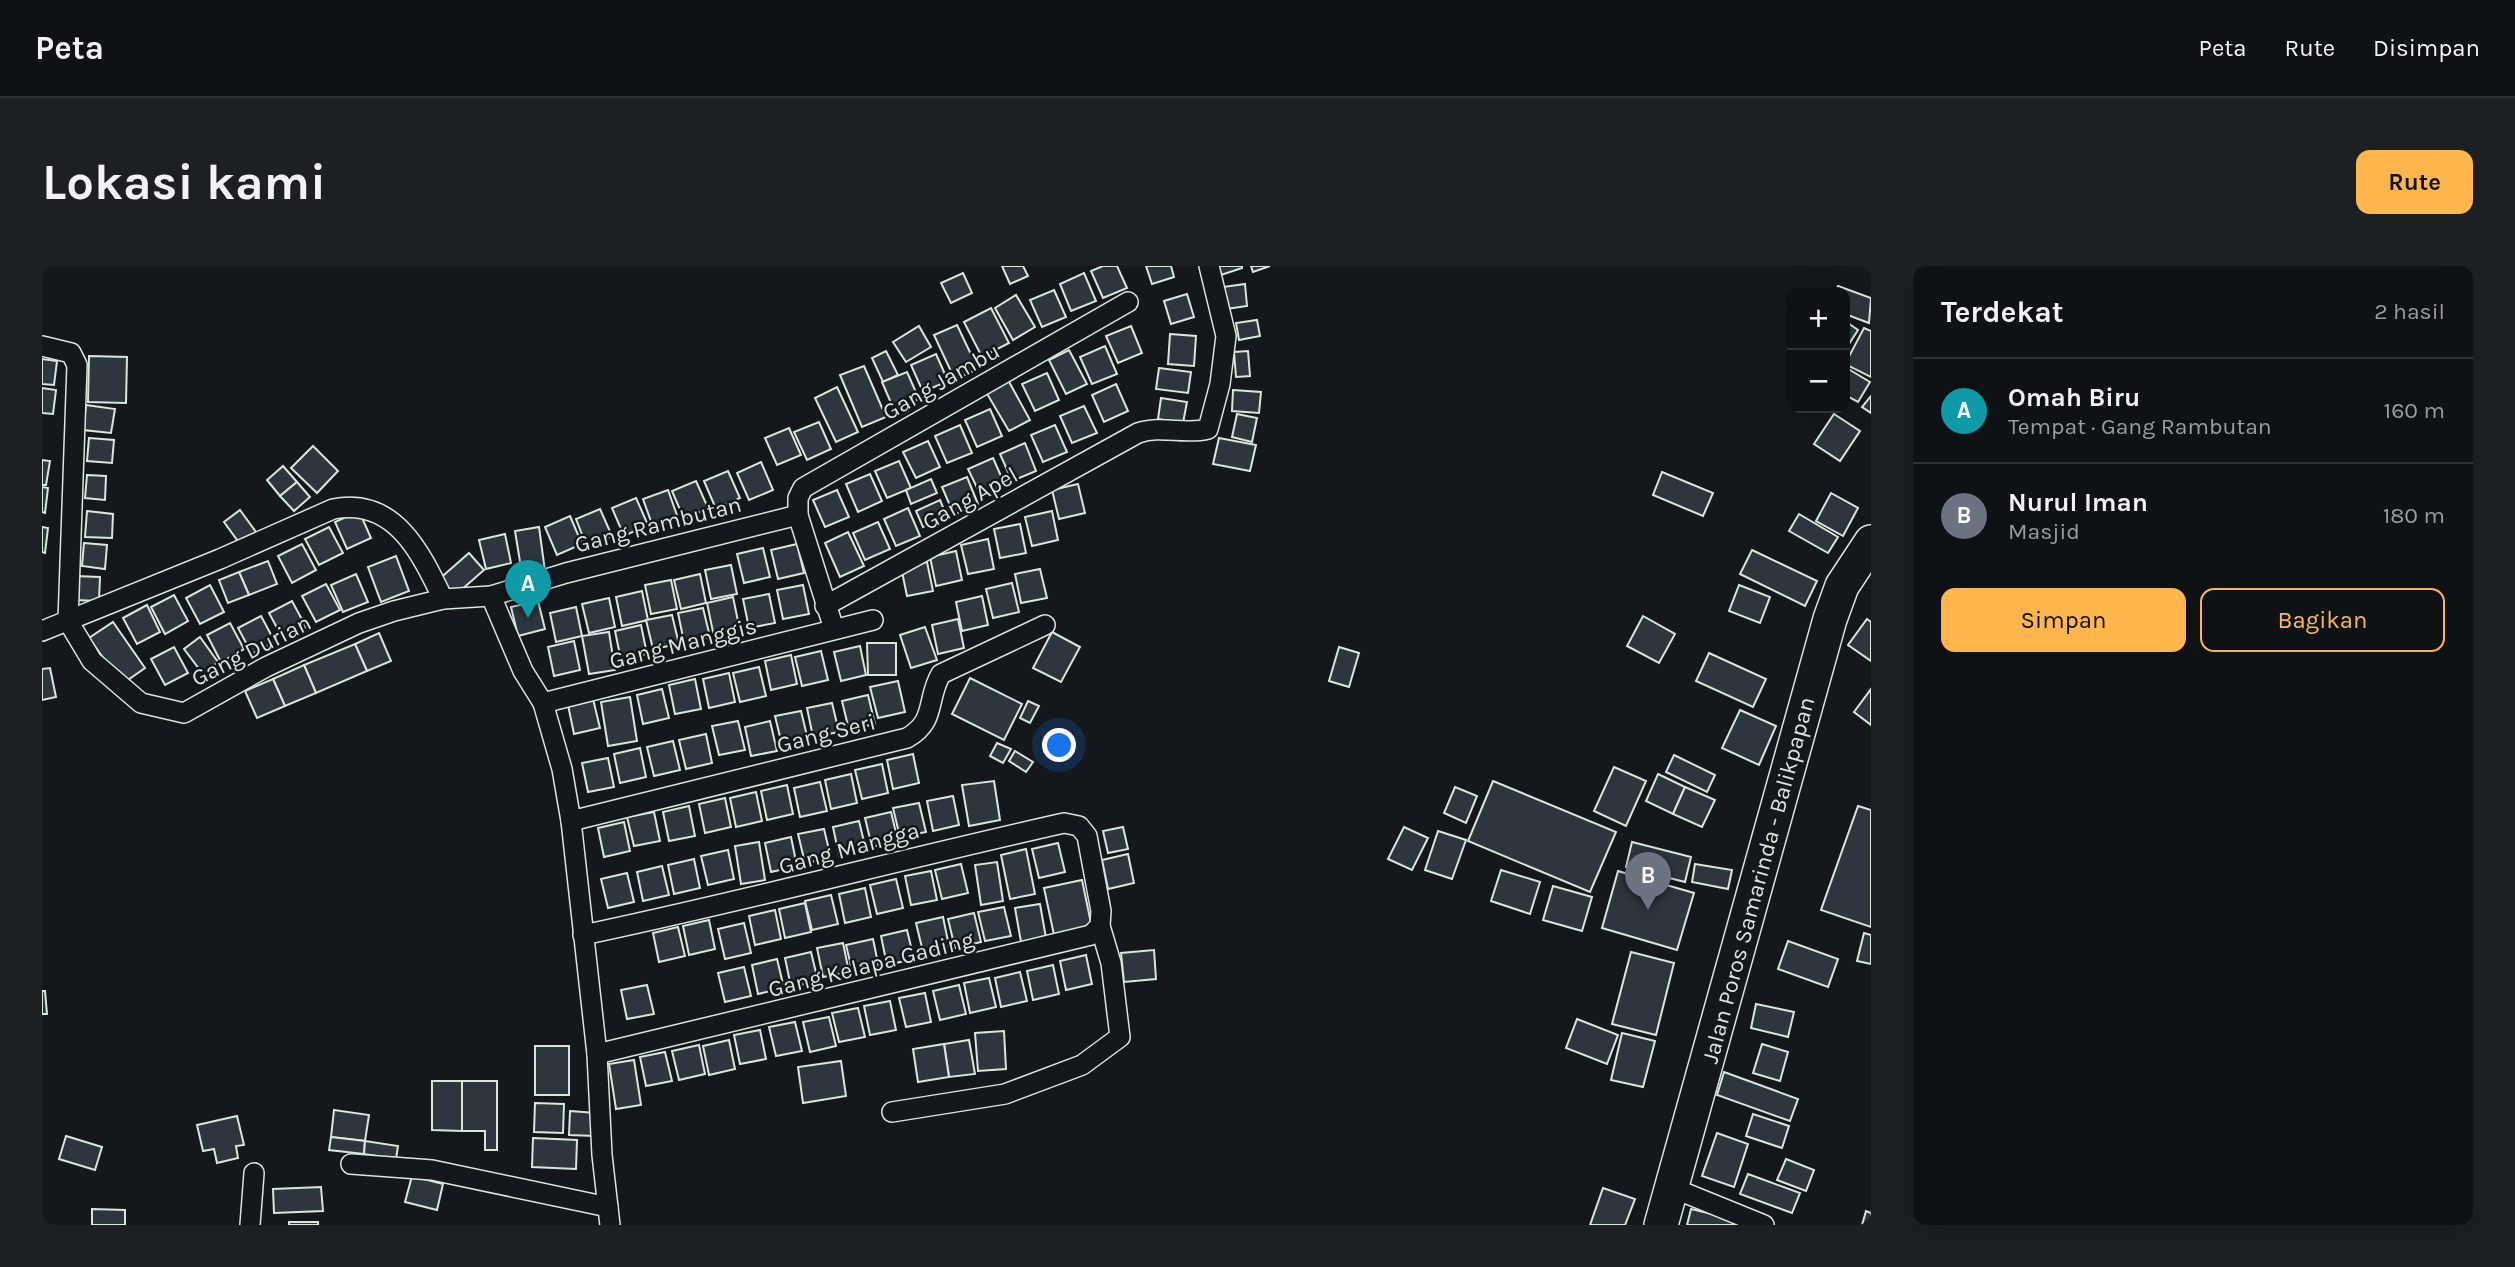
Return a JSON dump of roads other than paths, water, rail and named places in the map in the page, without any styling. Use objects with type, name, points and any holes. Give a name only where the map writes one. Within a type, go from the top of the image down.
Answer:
[{"type":"highway","name":"Jalan Poros Samarinda - Balikpapan","points":[[1661,1225],[1830,619],[1842,586],[1871,542]]},
{"type":"street","name":"Gang Apel","points":[[825,606],[1138,433],[1160,428],[1197,431],[1212,425],[1226,336],[1209,266]]},
{"type":"street","name":"Gang Jambu","points":[[798,515],[798,498],[803,488],[1128,302]]},
{"type":"street","points":[[42,346],[71,353],[76,362],[68,621]]},
{"type":"street","points":[[42,631],[333,509],[352,505],[374,508],[409,538],[443,599]]},
{"type":"street","name":"Gang Rambutan","points":[[491,596],[566,573],[798,515]]},
{"type":"street","points":[[798,515],[834,629]]},
{"type":"street","points":[[351,1164],[432,1170],[609,1216],[597,1054],[571,821],[562,769],[543,703],[507,638],[491,596]]},
{"type":"street","name":"Gang Durian","points":[[68,621],[92,662],[141,703],[184,713],[254,674],[359,623],[443,599],[491,596]]},
{"type":"street","name":"Gang Manggis","points":[[543,703],[873,620]]},
{"type":"street","name":"Gang Seri","points":[[571,821],[907,738],[921,730],[927,722],[936,683],[941,674],[1045,625]]},
{"type":"street","name":"Gang Mangga","points":[[583,934],[746,900],[968,843],[1064,822],[1079,825],[1087,836],[1101,911],[1100,926]]},
{"type":"street","points":[[892,1112],[1005,1094],[1082,1065],[1120,1037],[1111,963],[1100,926]]},
{"type":"street","name":"Gang Kelapa Gading","points":[[597,1054],[1091,935],[1100,926]]},
{"type":"street","points":[[250,1225],[254,1174]]},
{"type":"street","points":[[1673,1188],[1763,1225]]},
{"type":"place","name":"Omah Biru","points":[[528,618]]},
{"type":"place","name":"Nurul Iman","points":[[1648,910]]}]
